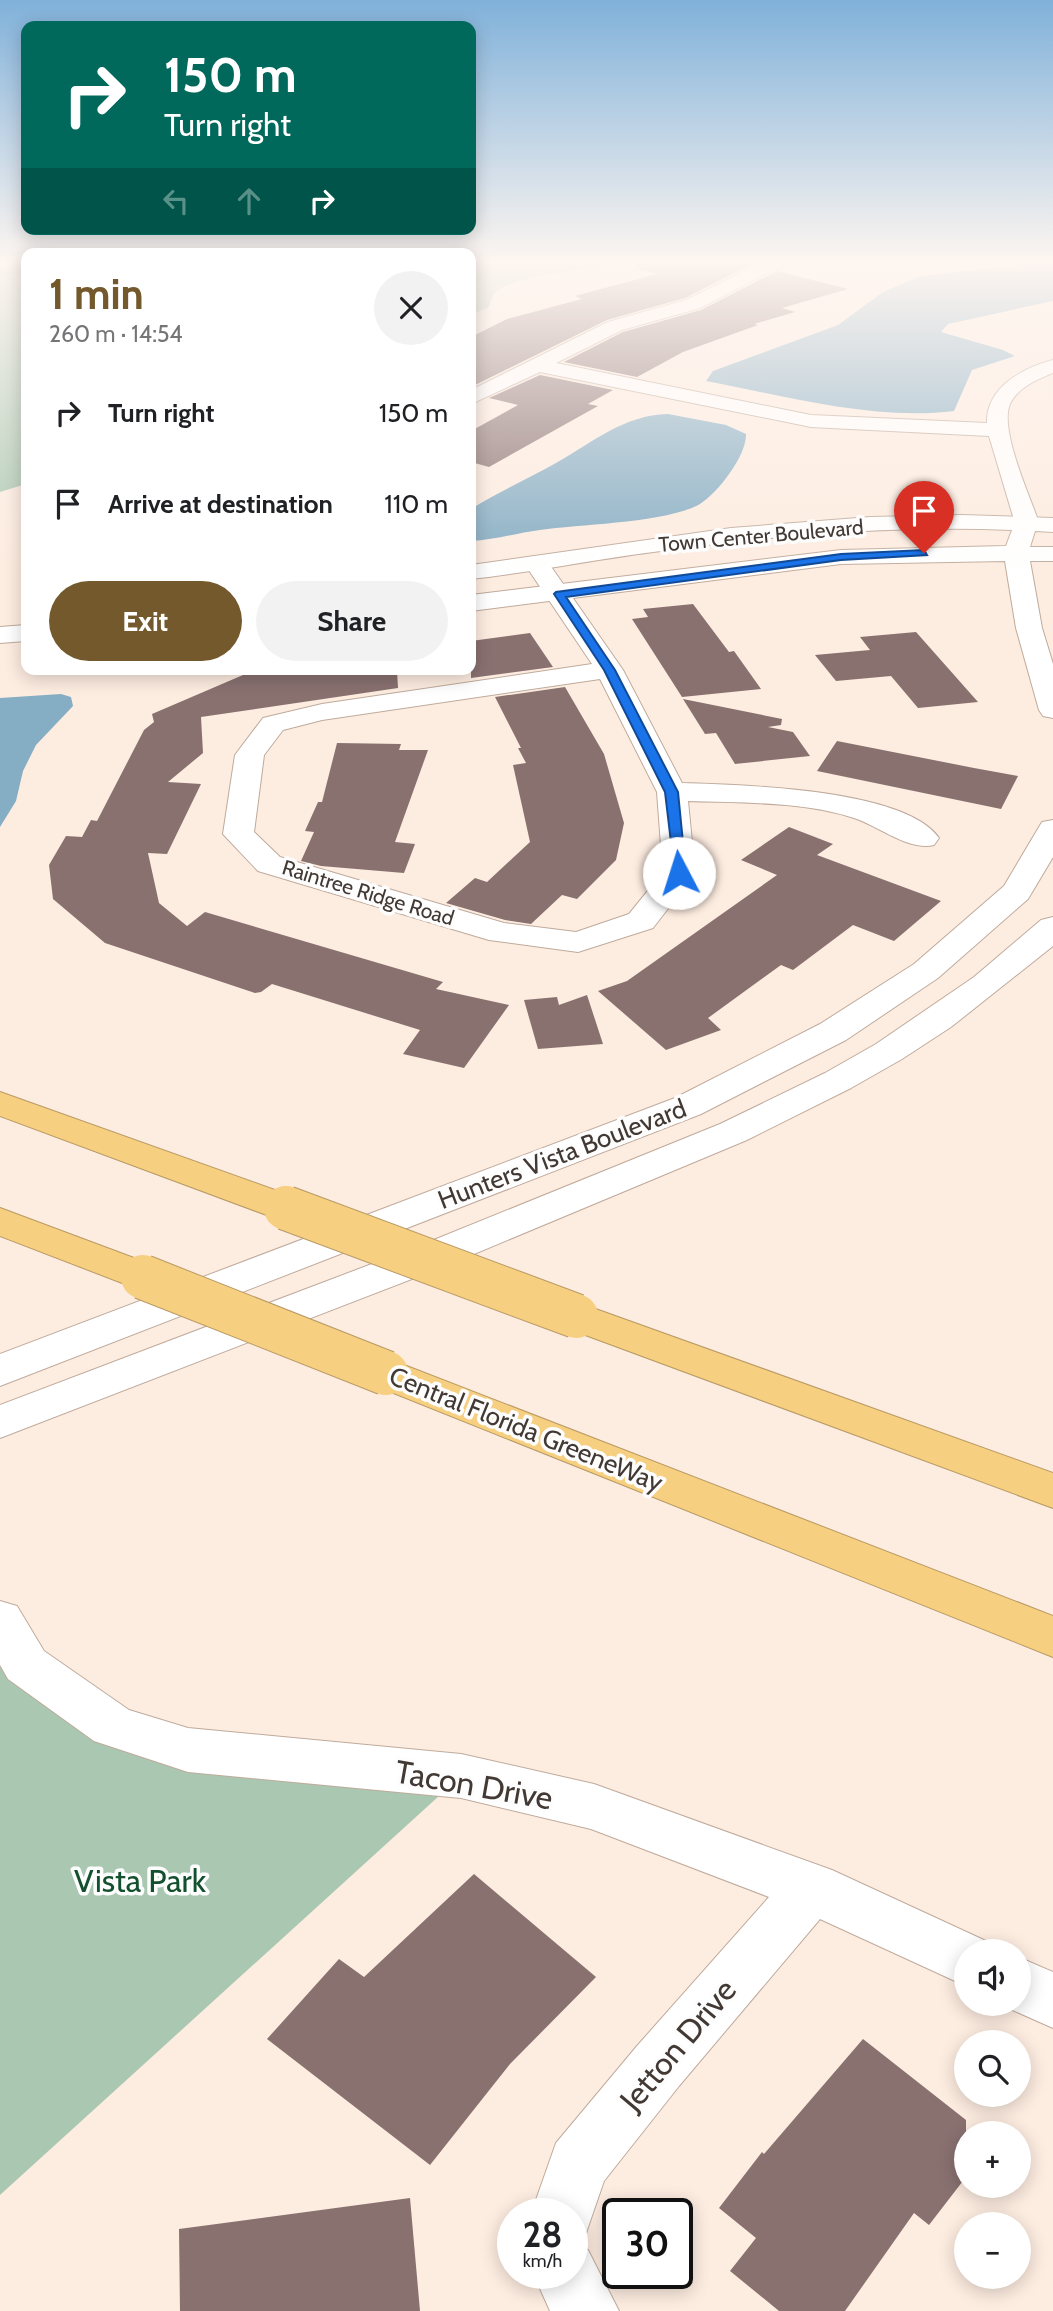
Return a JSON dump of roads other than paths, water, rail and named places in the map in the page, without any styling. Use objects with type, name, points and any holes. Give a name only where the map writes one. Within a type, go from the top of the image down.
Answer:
[{"type":"highway","points":[[0,1102],[1053,1491]]},
{"type":"highway","name":"Central Florida GreeneWay","points":[[0,1221],[1053,1637]]},
{"type":"street","points":[[476,396],[533,367]]},
{"type":"street","points":[[546,367],[811,421],[908,428],[999,430]]},
{"type":"street","points":[[1051,367],[1022,381],[1005,395],[997,411],[999,430],[1027,523],[1053,551]]},
{"type":"street","name":"Town Center Boulevard","points":[[476,571],[688,540],[820,529],[940,523],[1053,525]]},
{"type":"street","points":[[1027,523],[1016,553],[1029,628],[1053,710]]},
{"type":"street","name":"Town Center Boulevard","points":[[476,602],[841,557],[1053,551]]},
{"type":"street","name":"Raintree Ridge Road","points":[[536,564],[560,594],[609,670],[671,792],[679,873],[641,921],[578,942],[501,933],[269,864],[238,834],[250,755],[273,724],[322,712],[609,670]]},
{"type":"street","points":[[0,635],[21,633]]},
{"type":"street","points":[[0,650],[21,649]]},
{"type":"street","points":[[671,792],[801,797],[873,812],[897,822],[923,838]]},
{"type":"street","name":"Hunters Vista Boulevard","points":[[0,1371],[688,1106],[780,1061],[833,1032],[926,971],[1017,891],[1053,829]]},
{"type":"street","name":"Hunters Vista Boulevard","points":[[0,1422],[486,1235],[735,1132],[813,1095],[899,1047],[962,1003],[1041,940],[1053,927]]},
{"type":"street","name":"Tacon Drive","points":[[0,1620],[26,1665],[111,1726],[188,1750],[461,1776],[594,1807],[812,1888],[954,1954]]},
{"type":"street","name":"Jetton Drive","points":[[568,2198],[579,2165],[658,2066],[812,1888]]},
{"type":"street","points":[[1031,1990],[1053,2001]]},
{"type":"street","points":[[574,2289],[586,2311]]},
{"type":"water","points":[[724,367],[982,367],[972,370],[954,411],[923,413],[861,410],[706,381],[713,371]]},
{"type":"water","points":[[668,414],[726,425],[746,434],[742,452],[730,473],[700,504],[646,519],[540,530],[476,540],[476,506],[623,424]]},
{"type":"water","points":[[61,694],[71,697],[73,706],[36,745],[23,771],[16,801],[0,827],[0,698]]},
{"type":"park label","name":"Vista Park","points":[[140,1881]]}]
